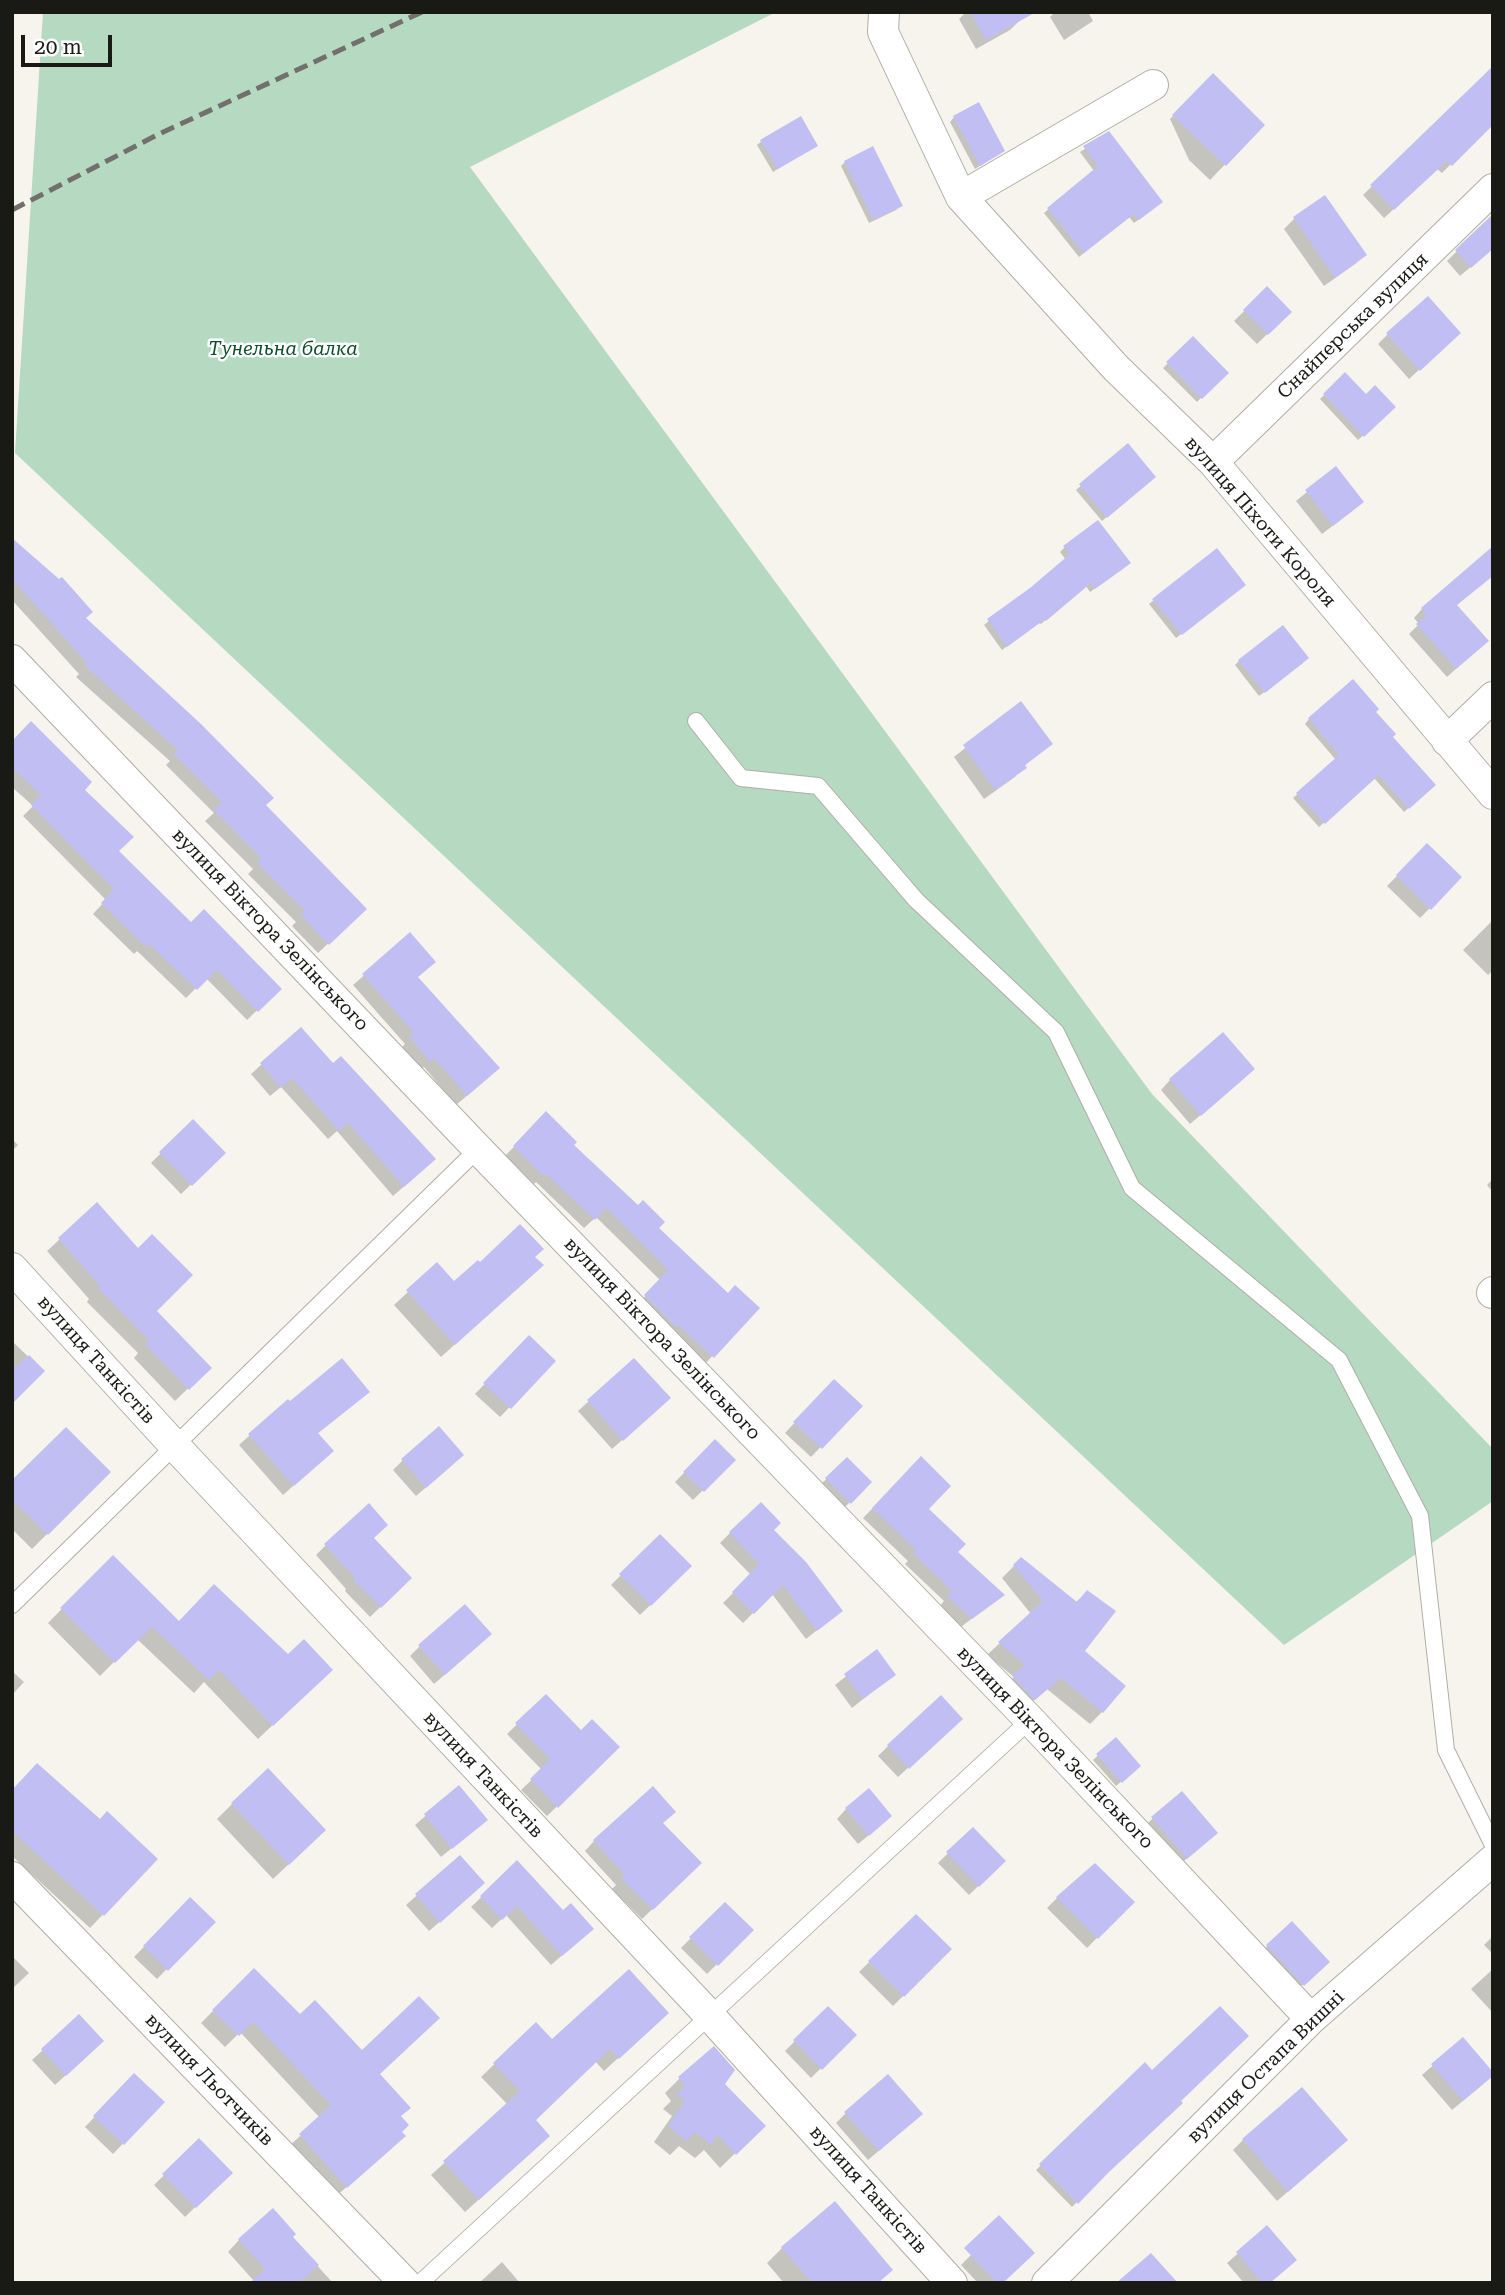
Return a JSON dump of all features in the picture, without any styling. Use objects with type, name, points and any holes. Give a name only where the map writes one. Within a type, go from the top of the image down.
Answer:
[{"type":"street","name":"вулиця Піхоти Короля","points":[[884,12],[883,32],[961,197],[1116,368],[1213,462],[1493,794]]},
{"type":"street","points":[[961,197],[1153,85]]},
{"type":"street","name":"Снайперська вулиця","points":[[1213,462],[1493,189]]},
{"type":"street","name":"вулиця Віктора Зелінського","points":[[12,660],[478,1149],[1030,1720],[1311,2019]]},
{"type":"street","points":[[1447,741],[1493,697]]},
{"type":"street","name":"вулиця Танкістів","points":[[12,1268],[174,1445],[710,2016],[952,2283]]},
{"type":"street","name":"вулиця Остапа Вишні","points":[[1047,2283],[1311,2019],[1493,1860]]},
{"type":"street","name":"вулиця Льотчиків","points":[[12,1877],[405,2283]]},
{"type":"lane","points":[[696,721],[741,778],[818,786],[916,900],[1056,1032],[1132,1188],[1339,1360],[1420,1516],[1446,1750],[1493,1845]]},
{"type":"lane","points":[[12,1605],[478,1149]]},
{"type":"lane","points":[[420,2283],[1030,1720]]},
{"type":"green space","name":"Тунельна балка","points":[[43,12],[776,12],[470,167],[1152,1094],[1493,1449],[1493,1501],[1284,1645],[15,453]]},
{"type":"building","points":[[970,12],[1036,12],[986,40]]},
{"type":"building","points":[[1493,66],[1493,125],[1452,166],[1447,161],[1394,210],[1370,185]]},
{"type":"building","points":[[1213,73],[1265,125],[1226,166],[1172,115]]},
{"type":"building","points":[[979,102],[1005,151],[980,166],[953,116]]},
{"type":"building","points":[[801,116],[818,146],[778,169],[760,140]]},
{"type":"building","points":[[1109,131],[1163,202],[1139,220],[1134,214],[1084,253],[1047,208],[1098,166],[1083,146]]},
{"type":"building","points":[[873,146],[903,206],[873,220],[844,161]]},
{"type":"building","points":[[1325,195],[1367,255],[1335,278],[1293,217]]},
{"type":"building","points":[[1493,214],[1493,249],[1471,268],[1455,250]]},
{"type":"building","points":[[1267,286],[1292,312],[1268,335],[1243,310]]},
{"type":"building","points":[[1428,296],[1461,333],[1420,371],[1386,333]]},
{"type":"building","points":[[1193,336],[1229,373],[1202,399],[1166,362]]},
{"type":"building","points":[[1345,372],[1366,394],[1375,385],[1396,407],[1364,437],[1323,394]]},
{"type":"building","points":[[1128,443],[1156,477],[1107,518],[1079,484]]},
{"type":"building","points":[[1336,466],[1364,502],[1333,526],[1305,490]]},
{"type":"building","points":[[1098,520],[1131,563],[1095,589],[1091,583],[1046,621],[1045,619],[1007,647],[987,619],[1030,588],[1070,554],[1063,546]]},
{"type":"building","points":[[12,538],[59,579],[62,577],[93,612],[86,618],[201,724],[274,798],[266,805],[367,909],[329,945],[301,915],[305,911],[257,863],[261,858],[214,810],[222,802],[174,754],[178,750],[85,666],[87,663],[12,579]]},
{"type":"building","points":[[1493,546],[1493,576],[1457,605],[1489,641],[1456,669],[1416,624],[1427,615],[1421,608]]},
{"type":"building","points":[[1217,548],[1246,585],[1182,635],[1152,599]]},
{"type":"building","points":[[1283,625],[1309,658],[1265,693],[1238,660]]},
{"type":"building","points":[[1353,679],[1379,709],[1376,712],[1396,734],[1393,737],[1436,785],[1409,809],[1379,775],[1325,824],[1296,793],[1339,755],[1308,718]]},
{"type":"building","points":[[1021,701],[1053,744],[1025,765],[1027,768],[995,790],[963,745]]},
{"type":"building","points":[[31,721],[92,782],[85,790],[134,837],[119,851],[191,922],[204,909],[282,989],[258,1012],[217,970],[197,990],[148,943],[145,946],[101,903],[114,889],[31,805],[41,795],[12,768],[12,741]]},
{"type":"building","points":[[1427,843],[1462,877],[1431,910],[1396,875]]},
{"type":"building","points":[[410,932],[436,962],[418,977],[500,1068],[467,1096],[434,1058],[431,1062],[409,1037],[414,1033],[362,974]]},
{"type":"building","points":[[301,1027],[333,1063],[341,1056],[436,1159],[404,1187],[348,1123],[339,1131],[292,1078],[281,1088],[260,1063]]},
{"type":"building","points":[[1223,1032],[1255,1069],[1201,1116],[1169,1079]]},
{"type":"building","points":[[546,1111],[577,1142],[574,1145],[638,1205],[643,1200],[665,1222],[659,1228],[728,1293],[735,1285],[760,1308],[714,1358],[678,1325],[676,1327],[644,1295],[668,1270],[606,1208],[595,1220],[513,1146]]},
{"type":"building","points":[[193,1119],[226,1153],[192,1186],[159,1152]]},
{"type":"building","points":[[97,1202],[138,1248],[152,1234],[193,1275],[157,1311],[212,1368],[189,1390],[145,1344],[149,1340],[98,1288],[100,1286],[58,1238]]},
{"type":"building","points":[[520,1224],[544,1249],[535,1257],[544,1265],[455,1345],[406,1290],[437,1262],[454,1281],[478,1260],[480,1262]]},
{"type":"building","points":[[529,1335],[556,1361],[511,1409],[483,1383]]},
{"type":"building","points":[[29,1355],[45,1371],[12,1404],[12,1371]]},
{"type":"building","points":[[342,1358],[370,1392],[318,1433],[334,1451],[294,1486],[248,1434]]},
{"type":"building","points":[[634,1358],[671,1398],[623,1441],[587,1400]]},
{"type":"building","points":[[834,1379],[863,1406],[822,1449],[793,1422]]},
{"type":"building","points":[[439,1426],[464,1455],[426,1488],[401,1459]]},
{"type":"building","points":[[66,1427],[111,1472],[48,1535],[12,1500],[12,1480]]},
{"type":"building","points":[[715,1439],[736,1460],[704,1492],[683,1472]]},
{"type":"building","points":[[921,1456],[951,1486],[929,1509],[966,1544],[958,1552],[1005,1595],[972,1619],[947,1596],[952,1591],[913,1553],[916,1550],[872,1508]]},
{"type":"building","points":[[847,1457],[872,1482],[851,1504],[825,1478]]},
{"type":"building","points":[[761,1502],[781,1523],[774,1530],[806,1562],[843,1611],[817,1631],[783,1585],[754,1614],[732,1592],[759,1564],[729,1532]]},
{"type":"building","points":[[369,1503],[388,1525],[374,1538],[412,1578],[381,1608],[353,1580],[355,1578],[324,1544]]},
{"type":"building","points":[[660,1534],[692,1566],[651,1606],[619,1574]]},
{"type":"building","points":[[113,1555],[179,1621],[214,1584],[288,1654],[304,1639],[333,1670],[273,1726],[219,1670],[209,1680],[152,1627],[115,1663],[60,1608]]},
{"type":"building","points":[[1021,1557],[1077,1602],[1087,1590],[1116,1611],[1085,1651],[1126,1686],[1103,1713],[1061,1678],[1035,1700],[1012,1676],[1025,1665],[998,1642],[1043,1601],[1013,1565]]},
{"type":"building","points":[[465,1604],[492,1634],[445,1675],[418,1645]]},
{"type":"building","points":[[877,1649],[896,1675],[863,1699],[844,1674]]},
{"type":"building","points":[[546,1694],[581,1730],[592,1719],[620,1747],[558,1808],[530,1779],[550,1759],[515,1723]]},
{"type":"building","points":[[941,1695],[963,1719],[909,1769],[887,1745]]},
{"type":"building","points":[[1116,1737],[1141,1766],[1122,1783],[1096,1754]]},
{"type":"building","points":[[37,1763],[100,1819],[107,1811],[158,1859],[104,1916],[12,1831],[12,1790]]},
{"type":"building","points":[[268,1768],[326,1830],[289,1865],[231,1803]]},
{"type":"building","points":[[459,1785],[488,1820],[452,1849],[424,1814]]},
{"type":"building","points":[[653,1786],[676,1812],[663,1823],[702,1863],[653,1910],[621,1878],[624,1874],[593,1840]]},
{"type":"building","points":[[869,1788],[892,1816],[869,1836],[845,1808]]},
{"type":"building","points":[[1182,1791],[1218,1833],[1187,1859],[1151,1817]]},
{"type":"building","points":[[973,1827],[1006,1861],[979,1887],[946,1852]]},
{"type":"building","points":[[460,1855],[485,1883],[440,1923],[415,1894]]},
{"type":"building","points":[[517,1860],[563,1910],[571,1903],[594,1929],[562,1956],[517,1906],[502,1920],[480,1896]]},
{"type":"building","points":[[1095,1863],[1135,1902],[1098,1939],[1056,1897]]},
{"type":"building","points":[[190,1897],[216,1922],[168,1971],[143,1946]]},
{"type":"building","points":[[725,1902],[754,1930],[718,1966],[689,1937]]},
{"type":"building","points":[[916,1914],[952,1949],[904,1997],[868,1961]]},
{"type":"building","points":[[1292,1921],[1330,1962],[1304,1986],[1266,1945]]},
{"type":"building","points":[[254,1968],[300,2014],[315,2000],[362,2050],[419,1996],[440,2018],[380,2074],[411,2108],[401,2116],[409,2125],[402,2132],[406,2136],[347,2188],[299,2134],[331,2105],[253,2022],[239,2036],[212,2010]]},
{"type":"building","points":[[629,1969],[669,2013],[619,2059],[610,2049],[536,2120],[550,2136],[479,2200],[443,2161],[520,2091],[493,2063],[536,2022],[552,2039]]},
{"type":"building","points":[[828,2006],[857,2035],[822,2070],[793,2040]]},
{"type":"building","points":[[1220,2006],[1249,2036],[1078,2204],[1039,2164],[1145,2062],[1152,2070]]},
{"type":"building","points":[[79,2014],[104,2041],[66,2076],[41,2049]]},
{"type":"building","points":[[1463,2037],[1493,2072],[1493,2076],[1463,2101],[1431,2064]]},
{"type":"building","points":[[714,2046],[735,2070],[725,2084],[766,2126],[736,2155],[718,2135],[711,2145],[695,2132],[686,2141],[668,2126],[685,2100],[677,2094],[685,2085],[678,2077]]},
{"type":"building","points":[[134,2073],[165,2102],[124,2145],[93,2116]]},
{"type":"building","points":[[888,2074],[923,2114],[879,2151],[844,2112]]},
{"type":"building","points":[[1302,2087],[1348,2140],[1288,2192],[1242,2139]]},
{"type":"building","points":[[199,2138],[233,2173],[196,2208],[162,2174]]},
{"type":"building","points":[[835,2201],[893,2270],[878,2283],[812,2283],[781,2247]]},
{"type":"building","points":[[273,2208],[296,2234],[293,2237],[319,2265],[299,2283],[250,2283],[265,2269],[238,2239]]},
{"type":"building","points":[[999,2215],[1035,2253],[1003,2283],[997,2283],[964,2248]]},
{"type":"building","points":[[1267,2225],[1297,2260],[1270,2283],[1262,2283],[1236,2252]]},
{"type":"building","points":[[1151,2253],[1178,2283],[1116,2283]]},
{"type":"railway","points":[[12,210],[159,134],[422,12]]}]
